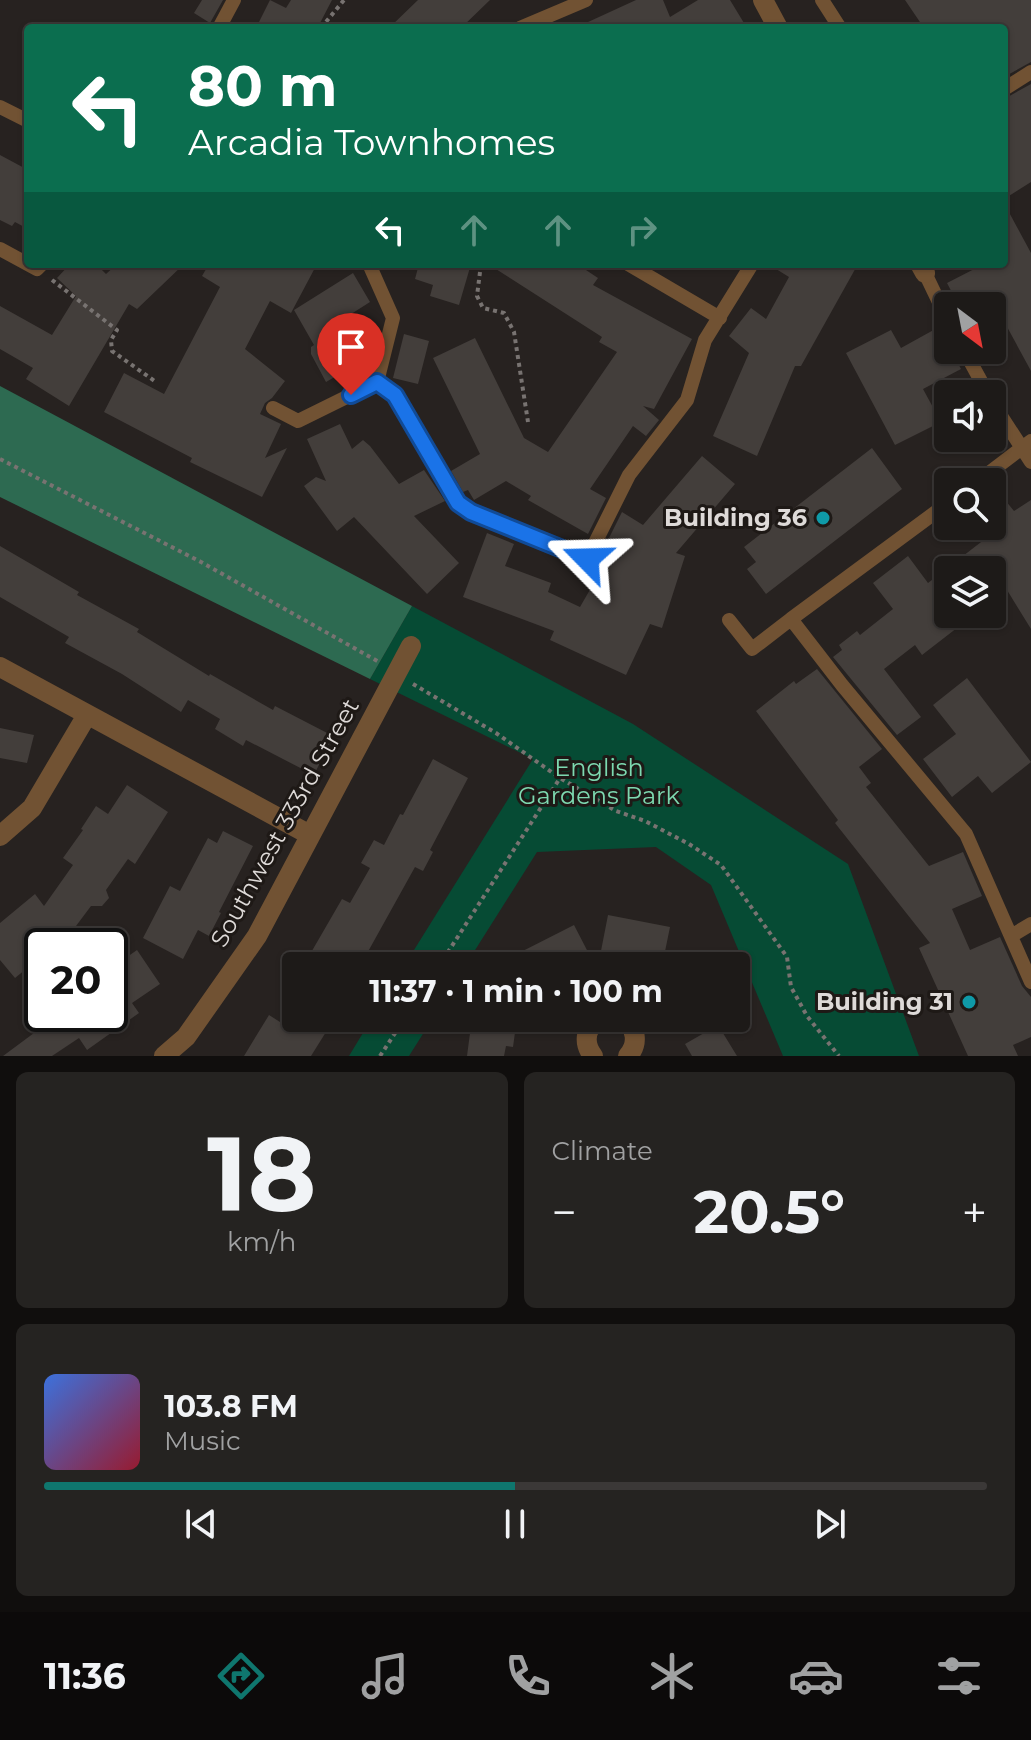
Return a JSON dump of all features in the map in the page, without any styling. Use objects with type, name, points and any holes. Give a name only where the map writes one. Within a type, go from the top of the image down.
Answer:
[{"type":"street","points":[[763,0],[776,24]]},
{"type":"street","name":"Southwest 333rd Street","points":[[164,1056],[186,1037],[257,936],[411,646]]},
{"type":"street","points":[[0,667],[310,835]]},
{"type":"street","points":[[0,836],[32,808],[87,715]]},
{"type":"street","points":[[587,1032],[586,1043],[593,1056]]},
{"type":"street","points":[[628,1056],[635,1043],[634,1032]]},
{"type":"lane","points":[[221,24],[234,0]]},
{"type":"lane","points":[[529,24],[586,0]]},
{"type":"lane","points":[[822,0],[837,24]]},
{"type":"lane","points":[[1008,86],[1031,72]]},
{"type":"lane","points":[[0,107],[24,119]]},
{"type":"lane","points":[[0,249],[24,259]]},
{"type":"lane","points":[[273,408],[298,421],[377,382],[393,318],[370,268]]},
{"type":"lane","points":[[635,268],[720,318]]},
{"type":"lane","points":[[377,382],[395,395],[458,503],[471,512],[587,559],[629,475],[687,400],[705,340],[750,268]]},
{"type":"lane","points":[[922,269],[934,293]]},
{"type":"lane","points":[[1006,419],[1027,445],[1031,462]]},
{"type":"lane","points":[[996,468],[1027,445]]},
{"type":"lane","points":[[729,620],[752,649],[934,513]]},
{"type":"lane","points":[[791,619],[966,834],[1031,982]]},
{"type":"lane","points":[[1011,936],[1031,924]]},
{"type":"path","points":[[324,24],[344,0]]},
{"type":"path","points":[[41,268],[117,330],[111,340],[112,351],[156,382]]},
{"type":"path","points":[[480,268],[477,296],[483,308],[504,313],[514,332],[528,422]]},
{"type":"path","points":[[0,459],[201,562],[496,733],[560,778],[616,811],[645,821],[721,865],[787,957],[791,987],[807,1016],[839,1056]]},
{"type":"path","points":[[448,952],[560,778]]},
{"type":"path","points":[[380,1056],[396,1032]]},
{"type":"green space","points":[[0,386],[412,606],[370,679],[0,497]]},
{"type":"green space","name":"English Gardens Park","points":[[412,606],[633,724],[848,864],[919,1056],[783,1056],[750,978],[750,952],[739,952],[711,885],[656,847],[537,852],[474,952],[413,952],[533,759],[370,679]]},
{"type":"green space","points":[[364,1032],[424,1032],[409,1056],[349,1056]]},
{"type":"building","points":[[202,0],[223,0],[210,23],[194,13]]},
{"type":"building","points":[[270,0],[286,8],[291,0],[332,0],[320,24],[258,24]]},
{"type":"building","points":[[418,0],[490,0],[465,24],[393,24]]},
{"type":"building","points":[[636,0],[663,0],[670,17],[698,0],[730,0],[745,24],[584,24]]},
{"type":"building","points":[[905,0],[1031,0],[1031,62],[1008,75],[1008,24],[921,24]]},
{"type":"building","points":[[1031,84],[1031,182],[1008,196],[1008,97]]},
{"type":"building","points":[[0,155],[24,168],[24,227],[15,222],[12,226],[0,220]]},
{"type":"building","points":[[1008,210],[1031,253],[1031,371],[1006,325],[1006,292],[952,292],[947,283],[976,268],[1008,268]]},
{"type":"building","points":[[66,268],[100,268],[106,274],[113,268],[180,268],[137,309],[129,304],[69,406],[26,379],[33,368],[0,349],[0,306],[52,335],[76,296],[57,278]]},
{"type":"building","points":[[207,268],[315,268],[291,313],[270,301],[245,349],[285,381],[265,403],[260,414],[281,424],[265,458],[287,448],[262,497],[190,462],[192,458],[104,412],[124,373],[164,394],[220,287],[202,276]]},
{"type":"building","points":[[418,268],[470,268],[459,305],[430,296],[433,285],[415,279]]},
{"type":"building","points":[[494,268],[583,268],[598,278],[593,285],[692,339],[654,409],[643,406],[659,420],[646,436],[633,426],[590,489],[606,498],[588,534],[528,500],[531,496],[506,481],[474,500],[468,490],[463,492],[451,471],[480,454],[433,358],[475,338],[524,438],[548,452],[617,352],[599,342],[602,337]]},
{"type":"building","points":[[774,268],[856,268],[801,366],[795,366],[757,456],[713,436],[749,353],[729,336],[751,308],[766,319],[789,277]]},
{"type":"building","points":[[353,273],[370,302],[348,316],[371,356],[326,382],[311,354],[314,345],[294,310]]},
{"type":"building","points":[[891,330],[901,348],[934,330],[934,364],[958,364],[961,369],[934,380],[934,383],[923,389],[934,409],[934,426],[895,445],[846,353]]},
{"type":"building","points":[[404,334],[429,341],[418,384],[393,378]]},
{"type":"building","points":[[340,424],[352,449],[363,440],[399,484],[424,470],[445,501],[414,516],[459,563],[427,594],[354,517],[337,531],[304,486],[316,477],[326,481],[307,439]]},
{"type":"building","name":"Building 36","points":[[872,448],[902,489],[766,594],[747,569],[756,562],[744,547]]},
{"type":"building","points":[[702,456],[735,484],[676,553],[685,556],[662,628],[650,624],[626,675],[550,640],[554,631],[463,597],[487,533],[514,544],[505,566],[551,583],[548,592],[580,607],[614,548],[606,544],[622,512],[643,525]]},
{"type":"building","points":[[1031,500],[1031,629],[1006,591],[1006,556],[963,556],[984,540],[1006,540],[1006,501],[1014,511]]},
{"type":"building","points":[[0,546],[79,592],[77,595],[139,629],[137,632],[209,676],[273,710],[275,706],[333,736],[314,775],[246,740],[243,746],[215,729],[220,719],[188,700],[181,712],[122,674],[65,643],[69,637],[0,597]]},
{"type":"building","points":[[908,556],[928,583],[934,578],[934,628],[957,628],[922,655],[915,645],[884,669],[921,717],[897,735],[833,657],[842,650],[839,645],[857,631],[860,635],[893,609],[873,583]]},
{"type":"building","points":[[817,669],[882,749],[859,767],[871,783],[866,787],[929,866],[963,852],[982,896],[952,909],[970,950],[1000,937],[1022,986],[1031,997],[1031,1037],[1013,1045],[1018,1056],[968,1056],[919,948],[930,943],[835,823],[838,820],[756,711],[794,681],[796,684]]},
{"type":"building","points":[[967,678],[1031,762],[992,793],[978,776],[952,797],[923,759],[956,734],[933,705]]},
{"type":"building","points":[[0,728],[34,735],[27,763],[0,758]]},
{"type":"building","points":[[433,759],[468,778],[430,850],[433,852],[423,871],[415,867],[368,952],[311,952],[342,899],[350,903],[370,868],[361,863],[374,840],[384,845],[400,814],[403,815]]},
{"type":"building","points":[[127,785],[168,812],[135,864],[128,859],[106,890],[109,898],[102,906],[91,906],[74,928],[24,928],[24,971],[15,978],[0,960],[0,923],[35,894],[44,906],[73,865],[63,858],[96,806],[108,814]]},
{"type":"building","points":[[223,831],[253,846],[209,936],[198,930],[183,959],[143,938],[170,886],[180,891],[208,838],[217,843]]},
{"type":"building","points":[[608,915],[670,927],[665,952],[601,952]]},
{"type":"building","points":[[574,925],[588,952],[570,950],[521,952]]},
{"type":"building","points":[[137,950],[160,984],[132,1003],[139,1013],[128,1021],[128,956]]},
{"type":"building","points":[[269,1015],[280,1022],[282,1019],[282,1032],[326,1032],[311,1056],[244,1056]]},
{"type":"building","points":[[112,1032],[87,1050],[79,1038],[52,1056],[3,1056],[34,1033]]},
{"type":"building","points":[[470,1032],[515,1032],[513,1047],[506,1046],[504,1056],[467,1056]]},
{"type":"building","points":[[706,1032],[722,1032],[737,1056],[692,1056],[685,1044]]},
{"type":"place","name":"Building 36","points":[[823,518]]},
{"type":"place","name":"Building 31","points":[[969,1002]]},
{"type":"route","points":[[351,395],[377,382],[395,395],[458,503],[471,512],[587,559]]}]
